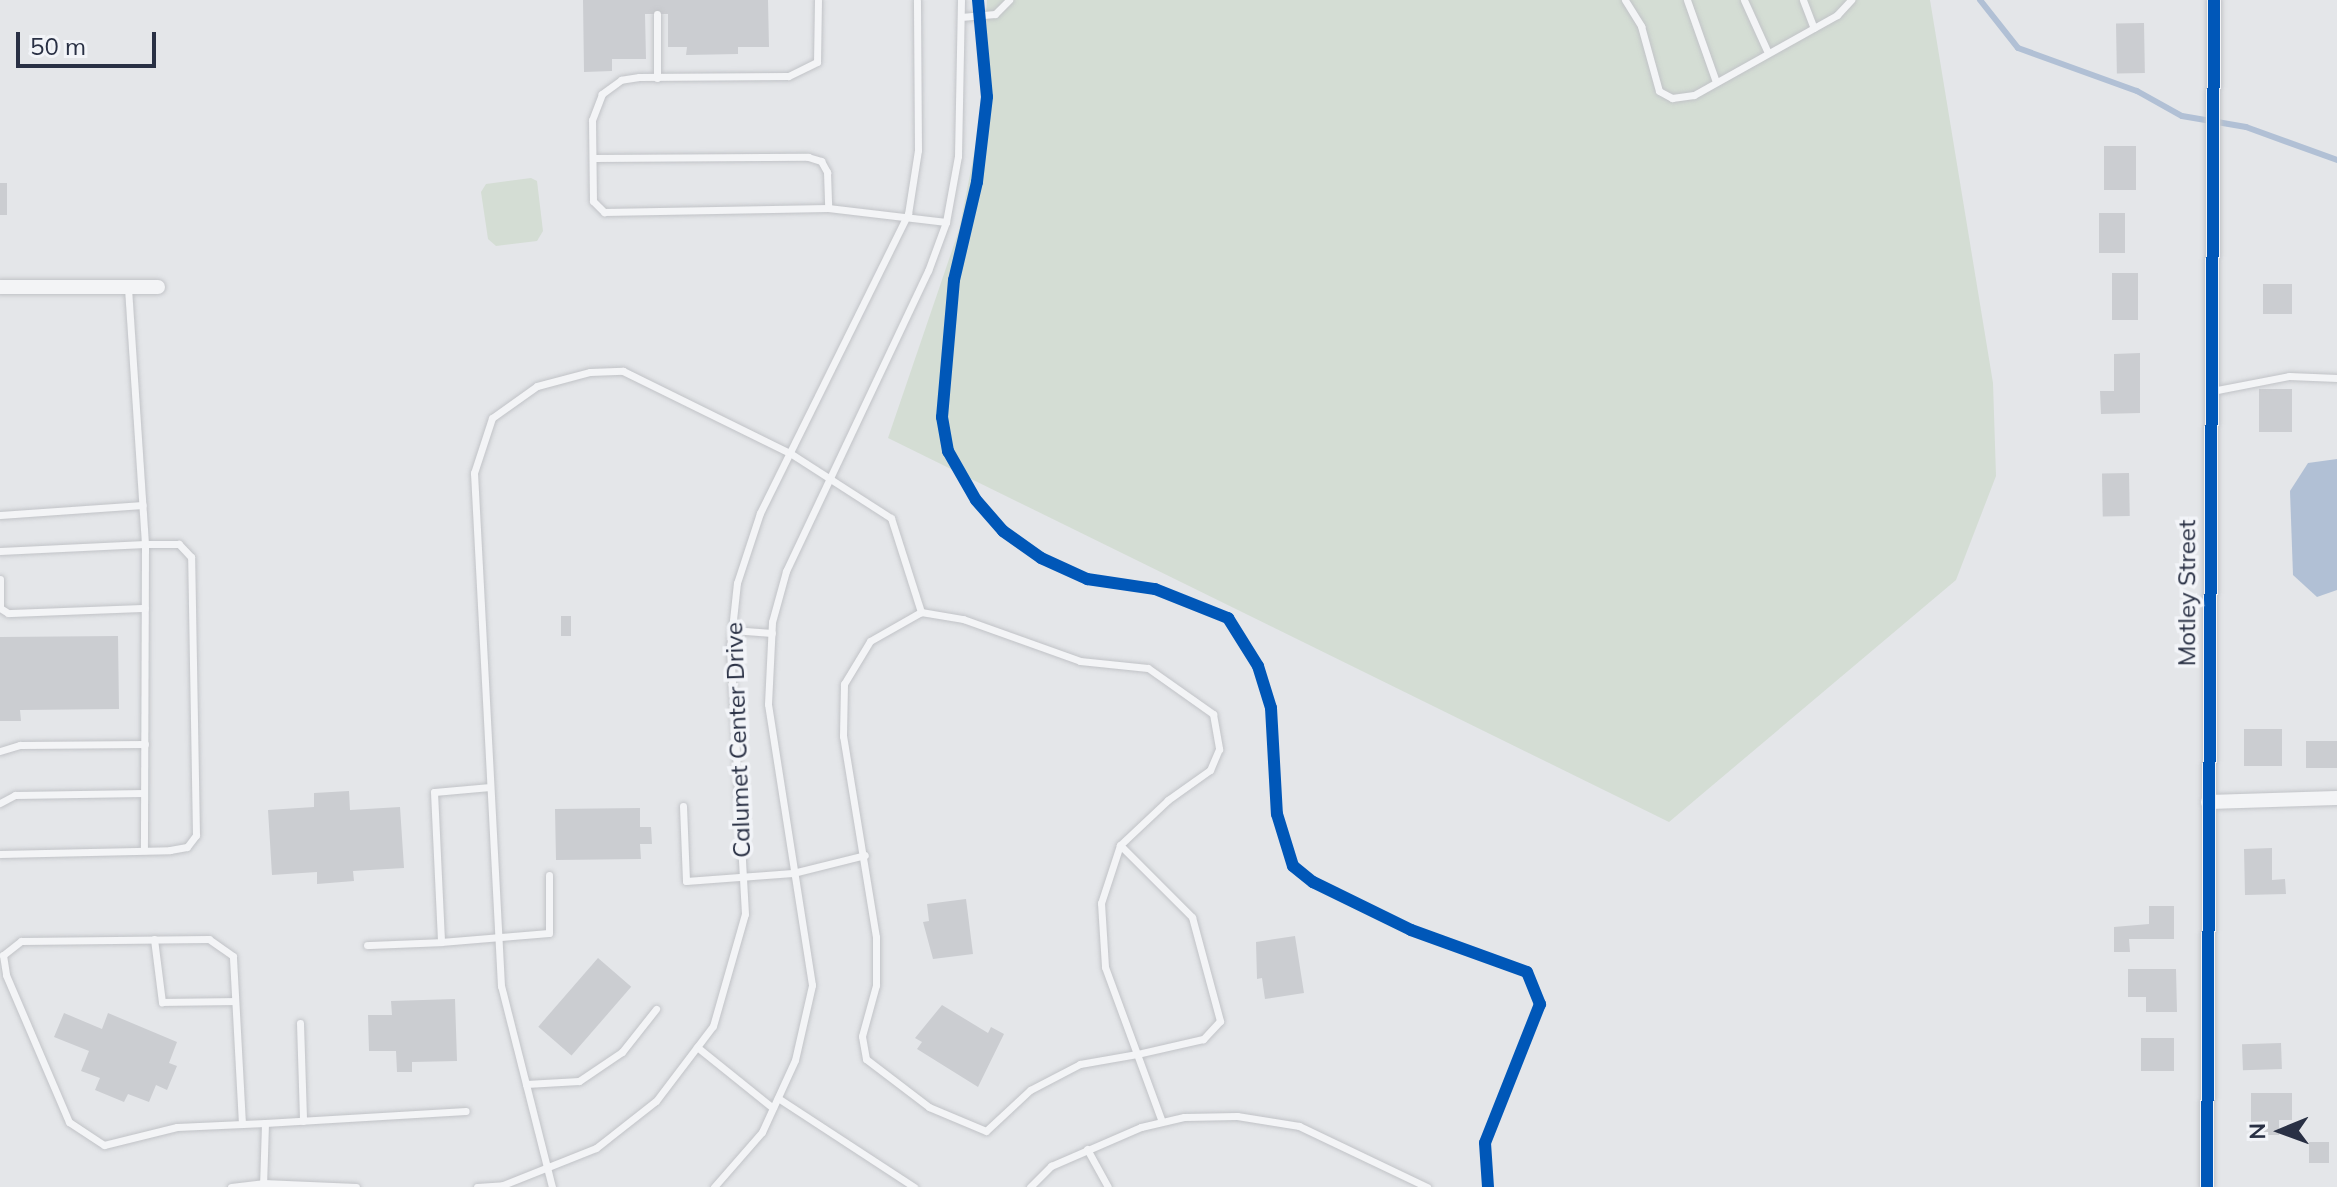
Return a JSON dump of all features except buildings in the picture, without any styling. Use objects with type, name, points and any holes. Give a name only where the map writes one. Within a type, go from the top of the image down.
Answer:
[{"type":"street","name":"Motley Street","points":[[2207,1187],[2214,0]]},
{"type":"street","points":[[0,287],[158,287]]},
{"type":"street","points":[[2208,802],[2337,798]]},
{"type":"lane","points":[[818,0],[817,62],[788,76],[621,80],[602,94],[592,120],[593,201],[604,212],[828,208],[908,214],[946,222]]},
{"type":"lane","name":"Calumet Center Drive","points":[[477,1187],[503,1185],[596,1148],[656,1101],[713,1026],[745,914],[732,630],[741,569],[760,513],[908,214],[918,150],[917,0]]},
{"type":"lane","name":"Calumet Center Drive","points":[[714,1187],[762,1132],[795,1060],[812,985],[768,704],[772,633],[786,571],[928,271],[946,222],[958,156],[961,0]]},
{"type":"lane","points":[[961,17],[995,14],[1009,0]]},
{"type":"lane","points":[[1625,0],[1641,26],[1659,91],[1672,98],[1694,95],[1814,28],[1851,0]]},
{"type":"lane","points":[[1687,0],[1716,82]]},
{"type":"lane","points":[[1744,0],[1768,53]]},
{"type":"lane","points":[[1803,0],[1814,28]]},
{"type":"lane","points":[[657,14],[657,78]]},
{"type":"lane","points":[[593,158],[808,157],[821,161],[827,172],[828,208]]},
{"type":"lane","points":[[128,287],[145,544],[144,850]]},
{"type":"lane","points":[[552,1187],[501,986],[474,473],[492,418],[537,386],[590,372],[623,371],[790,453],[891,518],[921,612]]},
{"type":"lane","points":[[2210,391],[2289,376],[2337,378]]},
{"type":"lane","points":[[0,515],[143,505]]},
{"type":"lane","points":[[0,551],[179,544],[191,557],[196,835],[187,847],[0,854]]},
{"type":"lane","points":[[0,579],[0,608],[8,613],[145,608]]},
{"type":"lane","points":[[1120,845],[1192,917],[1220,1021],[1203,1039],[1137,1054],[1080,1064],[1030,1090],[986,1131],[929,1107],[866,1059],[862,1036],[876,985],[876,937],[865,855],[843,736],[844,684],[870,641],[921,612],[988,627],[1080,661],[1148,668],[1213,714],[1219,749],[1210,770],[1120,845],[1101,903],[1105,967],[1137,1054],[1162,1122]]},
{"type":"lane","points":[[732,630],[772,633]]},
{"type":"lane","points":[[0,751],[20,745],[145,744]]},
{"type":"lane","points":[[441,942],[434,792],[490,787]]},
{"type":"lane","points":[[0,803],[15,795],[144,793]]},
{"type":"lane","points":[[683,806],[686,881],[793,873],[865,855]]},
{"type":"lane","points":[[367,945],[498,941],[549,933],[549,875]]},
{"type":"lane","points":[[154,939],[162,1002],[235,1001]]},
{"type":"lane","points":[[242,1124],[233,956],[209,939],[21,941],[3,955],[6,975],[69,1122],[104,1145],[177,1127],[265,1123],[303,1121],[466,1111]]},
{"type":"lane","points":[[526,1084],[579,1081],[622,1052],[656,1009]]},
{"type":"lane","points":[[300,1023],[303,1121]]},
{"type":"lane","points":[[697,1047],[773,1108]]},
{"type":"lane","points":[[778,1098],[914,1187]]},
{"type":"lane","points":[[1030,1187],[1051,1166],[1087,1149],[1162,1122],[1237,1116],[1299,1126],[1427,1187]]},
{"type":"lane","points":[[263,1185],[265,1123]]},
{"type":"lane","points":[[1087,1149],[1108,1187]]},
{"type":"lane","points":[[231,1187],[356,1187]]},
{"type":"shaded area","points":[[987,0],[1930,0],[1993,383],[1996,476],[1956,580],[1669,822],[888,438],[959,230],[980,124]]},
{"type":"shaded area","points":[[531,178],[537,181],[543,231],[537,241],[496,246],[488,239],[481,192],[486,184]]},
{"type":"water","points":[[2337,459],[2337,590],[2317,597],[2293,575],[2290,491],[2308,463]]},
{"type":"waterway","points":[[1980,0],[2018,48],[2137,91],[2182,116],[2246,127],[2337,160]]},
{"type":"cycle path","points":[[978,0],[987,97],[977,182],[954,280],[942,417],[948,451],[976,500],[1003,531],[1041,558],[1087,579],[1155,589],[1228,618],[1258,666],[1271,708],[1277,814],[1293,866],[1313,882],[1411,930],[1527,972],[1540,1004],[1485,1143],[1488,1187]]},
{"type":"cycle path","points":[[2207,1187],[2214,0]]}]
